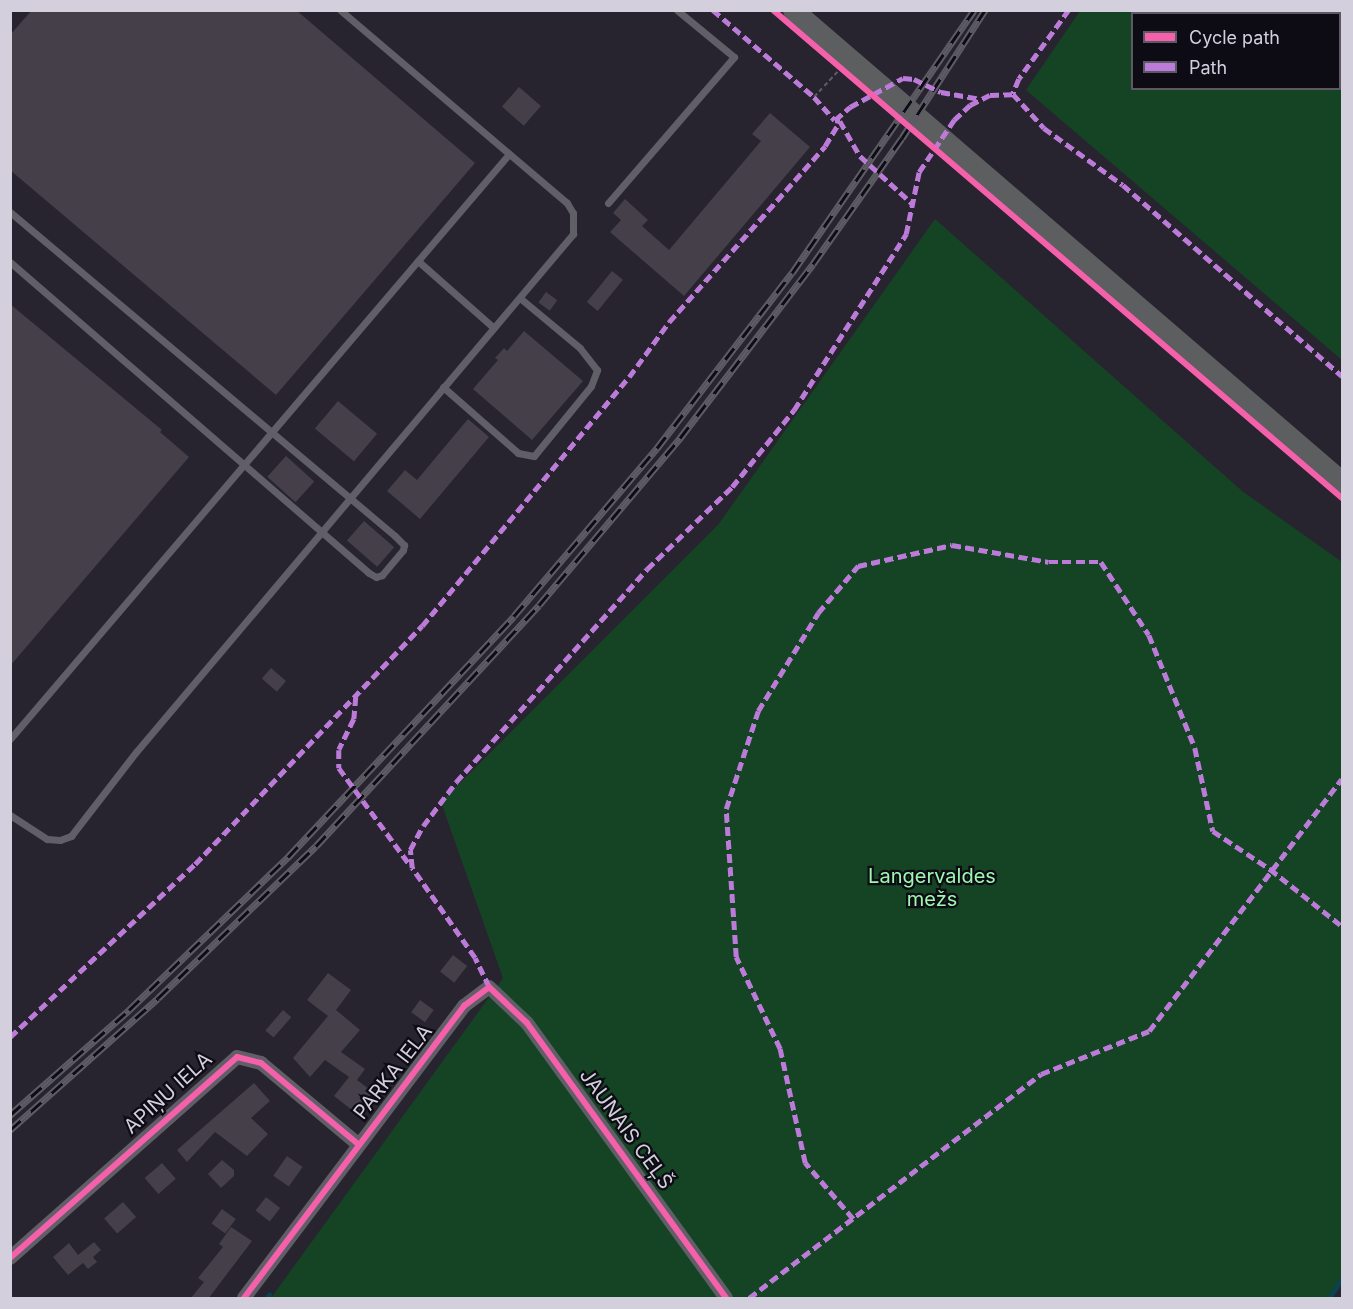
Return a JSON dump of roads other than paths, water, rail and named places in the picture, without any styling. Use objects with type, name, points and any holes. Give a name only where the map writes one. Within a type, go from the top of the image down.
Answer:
[{"type":"main road","points":[[793,10],[846,71],[970,162],[1342,482]]},
{"type":"street","name":"PARKA IELA","points":[[244,1299],[358,1144],[464,1006],[489,987]]},
{"type":"street","name":"JAUNAIS CEĻŠ","points":[[489,987],[527,1023],[726,1299]]},
{"type":"street","name":"APIŅU IELA","points":[[10,1258],[237,1057],[261,1063],[358,1144]]},
{"type":"lane","points":[[10,815],[48,838],[60,840],[71,836],[136,752],[436,401],[443,387],[573,234],[575,223],[567,203],[340,10]]},
{"type":"lane","points":[[608,203],[734,57],[677,10]]},
{"type":"lane","points":[[10,739],[509,154]]},
{"type":"lane","points":[[10,212],[350,502],[404,545],[382,575],[376,577],[369,573],[321,535],[244,465],[10,262]]},
{"type":"lane","points":[[418,261],[494,328]]},
{"type":"lane","points":[[443,387],[518,453],[534,456],[591,386],[597,370],[586,354],[520,298]]},
{"type":"waterway","points":[[1329,1298],[1342,1279]]},
{"type":"railway","points":[[10,1115],[129,1010],[288,857],[514,616],[657,448],[792,273],[974,10]]},
{"type":"railway","points":[[10,1130],[158,998],[316,846],[539,605],[680,438],[813,264],[902,138],[985,10]]},
{"type":"park label","name":"Langervaldes mežs","points":[[932,888]]}]
